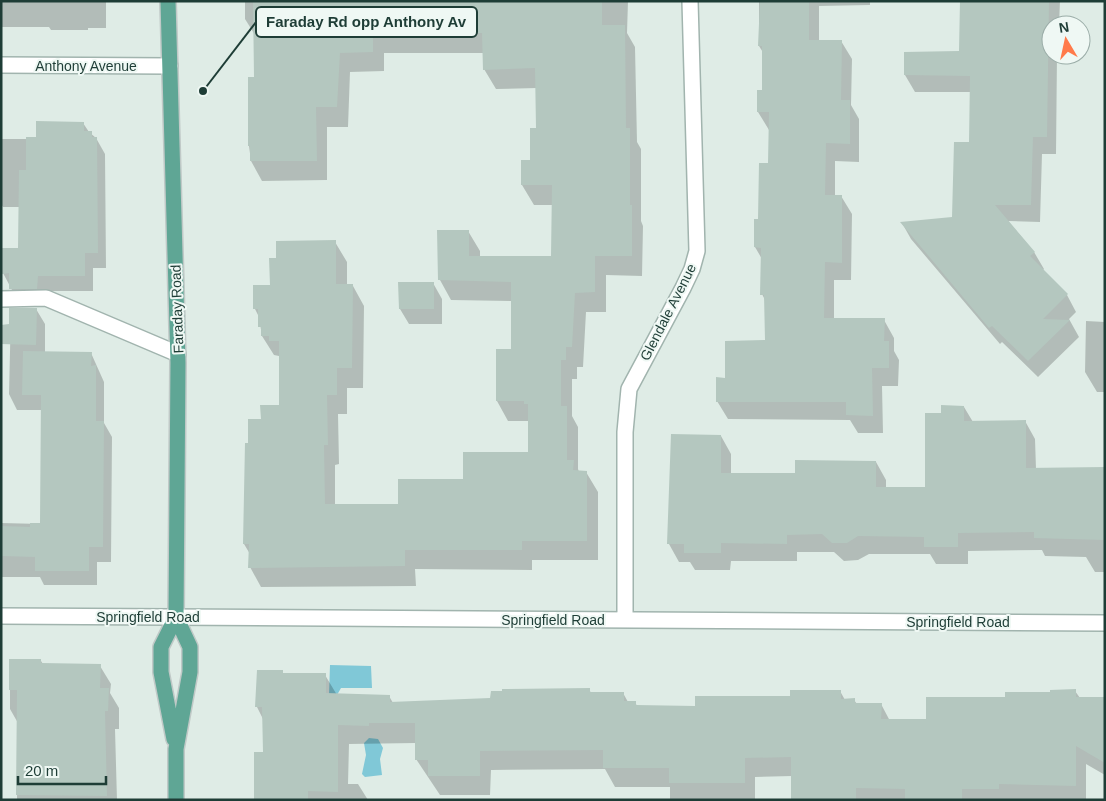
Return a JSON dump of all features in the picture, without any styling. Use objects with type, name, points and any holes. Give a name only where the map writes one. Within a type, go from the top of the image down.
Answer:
[{"type":"main road","name":"Faraday Road","points":[[168,1],[178,354],[176,617],[190,647],[190,672],[176,749],[176,800]]},
{"type":"main road","name":"Faraday Road","points":[[176,617],[161,647],[161,672],[176,749]]},
{"type":"street","name":"Glendale Avenue","points":[[625,620],[625,432],[629,389],[683,288],[692,269],[697,251],[690,1]]},
{"type":"street","name":"Anthony Avenue","points":[[1,65],[170,66]]},
{"type":"street","points":[[1,299],[46,298],[178,354]]},
{"type":"street","name":"Springfield Road","points":[[1,616],[1105,623]]},
{"type":"water","points":[[330,665],[371,666],[372,688],[341,688],[337,695],[329,695]]},
{"type":"water","points":[[369,738],[378,739],[383,748],[380,759],[382,775],[365,777],[362,774],[366,755],[364,743]]},
{"type":"building","points":[[253,1],[602,1],[602,25],[625,25],[626,128],[630,128],[632,256],[595,256],[595,292],[575,293],[572,347],[566,347],[566,360],[561,360],[561,406],[567,406],[567,460],[574,460],[573,470],[587,471],[587,541],[522,541],[522,550],[405,550],[405,566],[248,568],[249,544],[243,544],[245,443],[248,443],[248,419],[261,419],[260,405],[279,405],[279,341],[269,341],[269,336],[261,336],[261,327],[258,327],[258,309],[253,309],[253,285],[270,285],[269,258],[276,258],[276,241],[336,240],[336,284],[353,284],[352,368],[337,368],[337,395],[327,395],[328,445],[324,445],[325,504],[398,504],[398,479],[463,479],[463,452],[528,452],[528,404],[524,404],[524,401],[496,401],[496,349],[511,349],[511,282],[438,280],[437,230],[469,230],[469,256],[551,256],[552,185],[521,185],[521,160],[530,160],[530,128],[536,128],[535,68],[483,70],[482,33],[373,34],[373,52],[340,53],[337,107],[316,107],[317,161],[250,161],[250,146],[248,146],[248,77],[254,77]]},
{"type":"building","points":[[760,1],[809,1],[809,40],[842,40],[841,100],[850,100],[850,144],[826,143],[825,195],[842,195],[842,263],[825,262],[824,318],[885,318],[884,341],[889,341],[889,368],[872,368],[873,416],[846,415],[846,402],[716,402],[716,377],[725,378],[725,341],[765,340],[764,295],[760,295],[761,248],[754,247],[754,219],[758,219],[759,163],[768,163],[769,112],[757,112],[757,90],[762,90],[762,46],[758,46]]},
{"type":"building","points":[[960,1],[1049,1],[1049,15],[1041,15],[1041,65],[1048,65],[1047,137],[1033,137],[1031,205],[995,205],[1035,252],[1030,256],[1068,294],[1043,319],[1070,320],[1028,361],[992,326],[989,328],[900,222],[952,217],[954,142],[969,142],[970,76],[904,75],[904,52],[959,51]]},
{"type":"building","points":[[36,121],[84,122],[84,131],[92,131],[92,137],[97,137],[98,253],[85,253],[85,276],[38,276],[37,289],[9,289],[9,273],[2,274],[2,248],[18,248],[19,170],[26,170],[26,137],[36,137]]},
{"type":"building","points":[[398,282],[434,282],[434,309],[399,309]]},
{"type":"building","points":[[9,308],[37,308],[36,345],[1,344],[1,325],[9,324]]},
{"type":"building","points":[[23,351],[92,352],[91,366],[96,365],[96,421],[104,421],[103,547],[89,547],[89,571],[35,571],[35,557],[1,556],[1,526],[30,527],[30,523],[40,523],[41,395],[22,395]]},
{"type":"building","points":[[941,405],[964,406],[964,421],[1026,420],[1026,468],[1105,467],[1105,540],[1034,538],[1034,532],[958,533],[958,547],[924,547],[924,537],[858,536],[847,543],[832,543],[822,534],[787,535],[787,544],[721,543],[721,553],[684,553],[684,544],[667,544],[671,434],[721,435],[721,473],[795,473],[795,460],[876,461],[876,487],[925,487],[925,413],[941,413]]},
{"type":"building","points":[[9,659],[41,659],[41,663],[101,664],[100,688],[109,688],[108,711],[105,711],[107,796],[16,795],[17,690],[9,690]]},
{"type":"building","points":[[257,670],[283,670],[283,673],[326,673],[326,693],[390,695],[390,702],[490,698],[491,691],[502,691],[502,689],[590,688],[590,692],[624,692],[624,701],[636,701],[636,705],[695,706],[695,696],[790,696],[790,690],[841,690],[841,699],[855,698],[855,703],[882,703],[881,719],[926,719],[926,697],[1005,697],[1005,692],[1050,692],[1050,690],[1076,689],[1076,697],[1105,697],[1105,763],[1076,746],[1076,786],[999,784],[999,789],[962,789],[962,800],[905,800],[905,789],[856,788],[856,800],[791,800],[791,757],[745,758],[745,783],[669,783],[669,768],[603,768],[603,750],[480,751],[480,776],[428,776],[428,760],[415,760],[415,723],[369,723],[369,726],[338,725],[338,792],[308,791],[308,800],[254,800],[254,752],[263,752],[262,707],[255,707]]},
{"type":"place","name":"Faraday Rd opp Anthony Av","points":[[203,91]]}]
